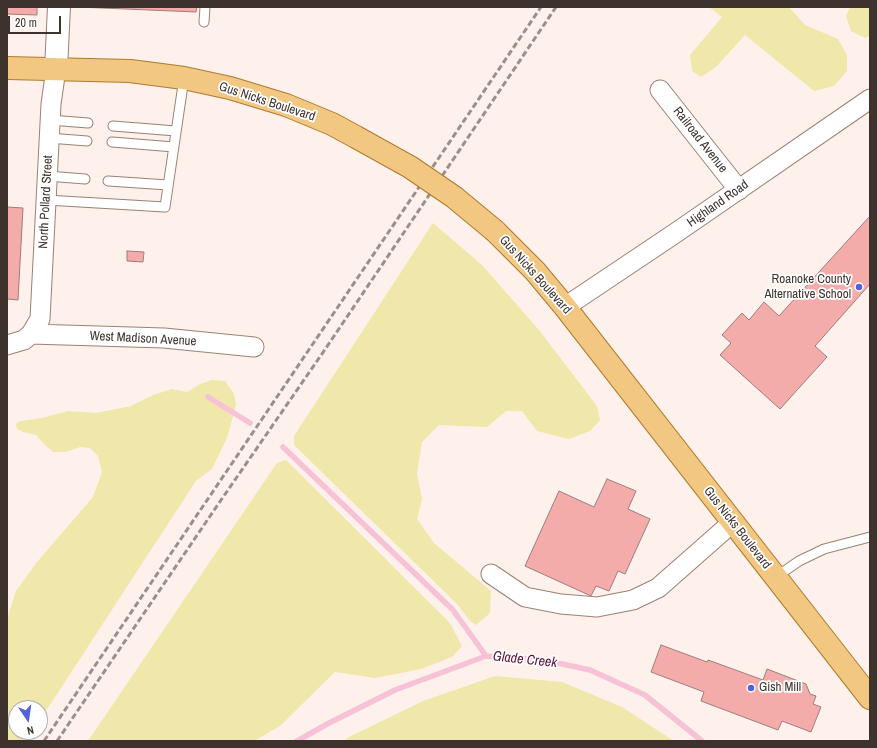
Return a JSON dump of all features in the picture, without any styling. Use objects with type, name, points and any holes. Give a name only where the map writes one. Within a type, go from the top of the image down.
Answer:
[{"type":"main road","points":[[56,69],[59,7]]},
{"type":"main road","name":"Gus Nicks Boulevard","points":[[7,68],[130,72],[184,78],[230,88],[286,105],[332,124],[410,167],[454,197],[495,230],[535,271],[565,307],[870,698]]},
{"type":"street","name":"North Pollard Street","points":[[32,334],[40,319],[50,129],[56,69]]},
{"type":"street","name":"Railroad Avenue","points":[[660,90],[738,190]]},
{"type":"street","name":"Highland Road","points":[[565,307],[870,99]]},
{"type":"street","points":[[7,345],[24,340],[32,334]]},
{"type":"street","name":"West Madison Avenue","points":[[32,334],[164,338],[254,347]]},
{"type":"street","points":[[491,574],[524,597],[561,604],[597,607],[633,600],[658,588],[733,522]]},
{"type":"lane","points":[[204,22],[205,7]]},
{"type":"lane","points":[[46,200],[165,207],[184,78]]},
{"type":"lane","points":[[50,129],[88,123]]},
{"type":"lane","points":[[113,126],[176,131]]},
{"type":"lane","points":[[50,129],[87,141]]},
{"type":"lane","points":[[112,142],[174,147]]},
{"type":"lane","points":[[48,176],[85,179]]},
{"type":"lane","points":[[108,181],[168,185]]},
{"type":"lane","points":[[776,577],[799,561],[824,549],[870,537]]},
{"type":"shaded area","points":[[709,7],[789,7],[805,25],[838,39],[847,55],[847,71],[834,86],[814,91],[745,35],[716,67],[701,77],[692,71],[690,55],[722,17]]},
{"type":"shaded area","points":[[850,7],[870,7],[870,36],[865,38],[851,31],[846,16]]},
{"type":"shaded area","points":[[433,223],[482,265],[539,330],[597,406],[600,420],[590,431],[569,439],[537,431],[522,411],[506,411],[487,427],[439,425],[422,442],[417,473],[422,499],[417,519],[434,543],[491,591],[490,613],[476,625],[470,621],[457,604],[294,445],[294,436]]},
{"type":"shaded area","points":[[212,380],[225,381],[234,394],[236,405],[227,438],[212,469],[196,481],[48,708],[48,700],[8,700],[8,740],[27,740],[7,741],[7,619],[16,591],[37,562],[93,497],[102,472],[98,456],[90,448],[80,447],[66,452],[53,452],[36,435],[17,429],[16,424],[20,421],[42,418],[68,411],[96,413],[131,406],[153,395],[172,389],[187,392],[200,384]]},
{"type":"shaded area","points":[[286,460],[450,623],[462,646],[452,657],[421,669],[375,678],[335,672],[280,726],[254,741],[88,741],[277,463]]},
{"type":"shaded area","points":[[495,676],[562,682],[622,707],[674,741],[344,741],[349,737],[423,701]]},
{"type":"building","points":[[7,7],[37,7],[37,15],[7,14]]},
{"type":"building","points":[[78,7],[197,7],[196,12]]},
{"type":"building","points":[[7,207],[23,208],[18,300],[7,299]]},
{"type":"building","points":[[870,216],[870,284],[815,346],[827,357],[780,409],[720,355],[731,343],[722,335],[742,313],[749,320],[764,302],[779,316]]},
{"type":"building","points":[[127,251],[144,252],[143,262],[127,261]]},
{"type":"building","points":[[607,479],[636,491],[628,509],[650,519],[625,574],[618,571],[609,591],[596,586],[591,596],[525,566],[559,491],[594,507]]},
{"type":"building","name":"Gish Mill","points":[[661,645],[763,680],[767,669],[806,684],[810,694],[816,696],[813,704],[821,707],[811,732],[782,721],[778,730],[701,701],[704,692],[651,672]]},
{"type":"waterway","points":[[208,397],[250,423]]},
{"type":"waterway","points":[[283,447],[453,610],[486,656]]},
{"type":"waterway","name":"Glade Creek","points":[[297,741],[395,690],[486,656],[544,660],[590,670],[645,695],[702,741]]},
{"type":"railway","points":[[44,741],[541,7]]},
{"type":"railway","points":[[57,741],[326,348],[556,7]]},
{"type":"place","name":"Roanoke County Alternative School","points":[[859,287]]},
{"type":"place","name":"Gish Mill","points":[[751,688]]}]
